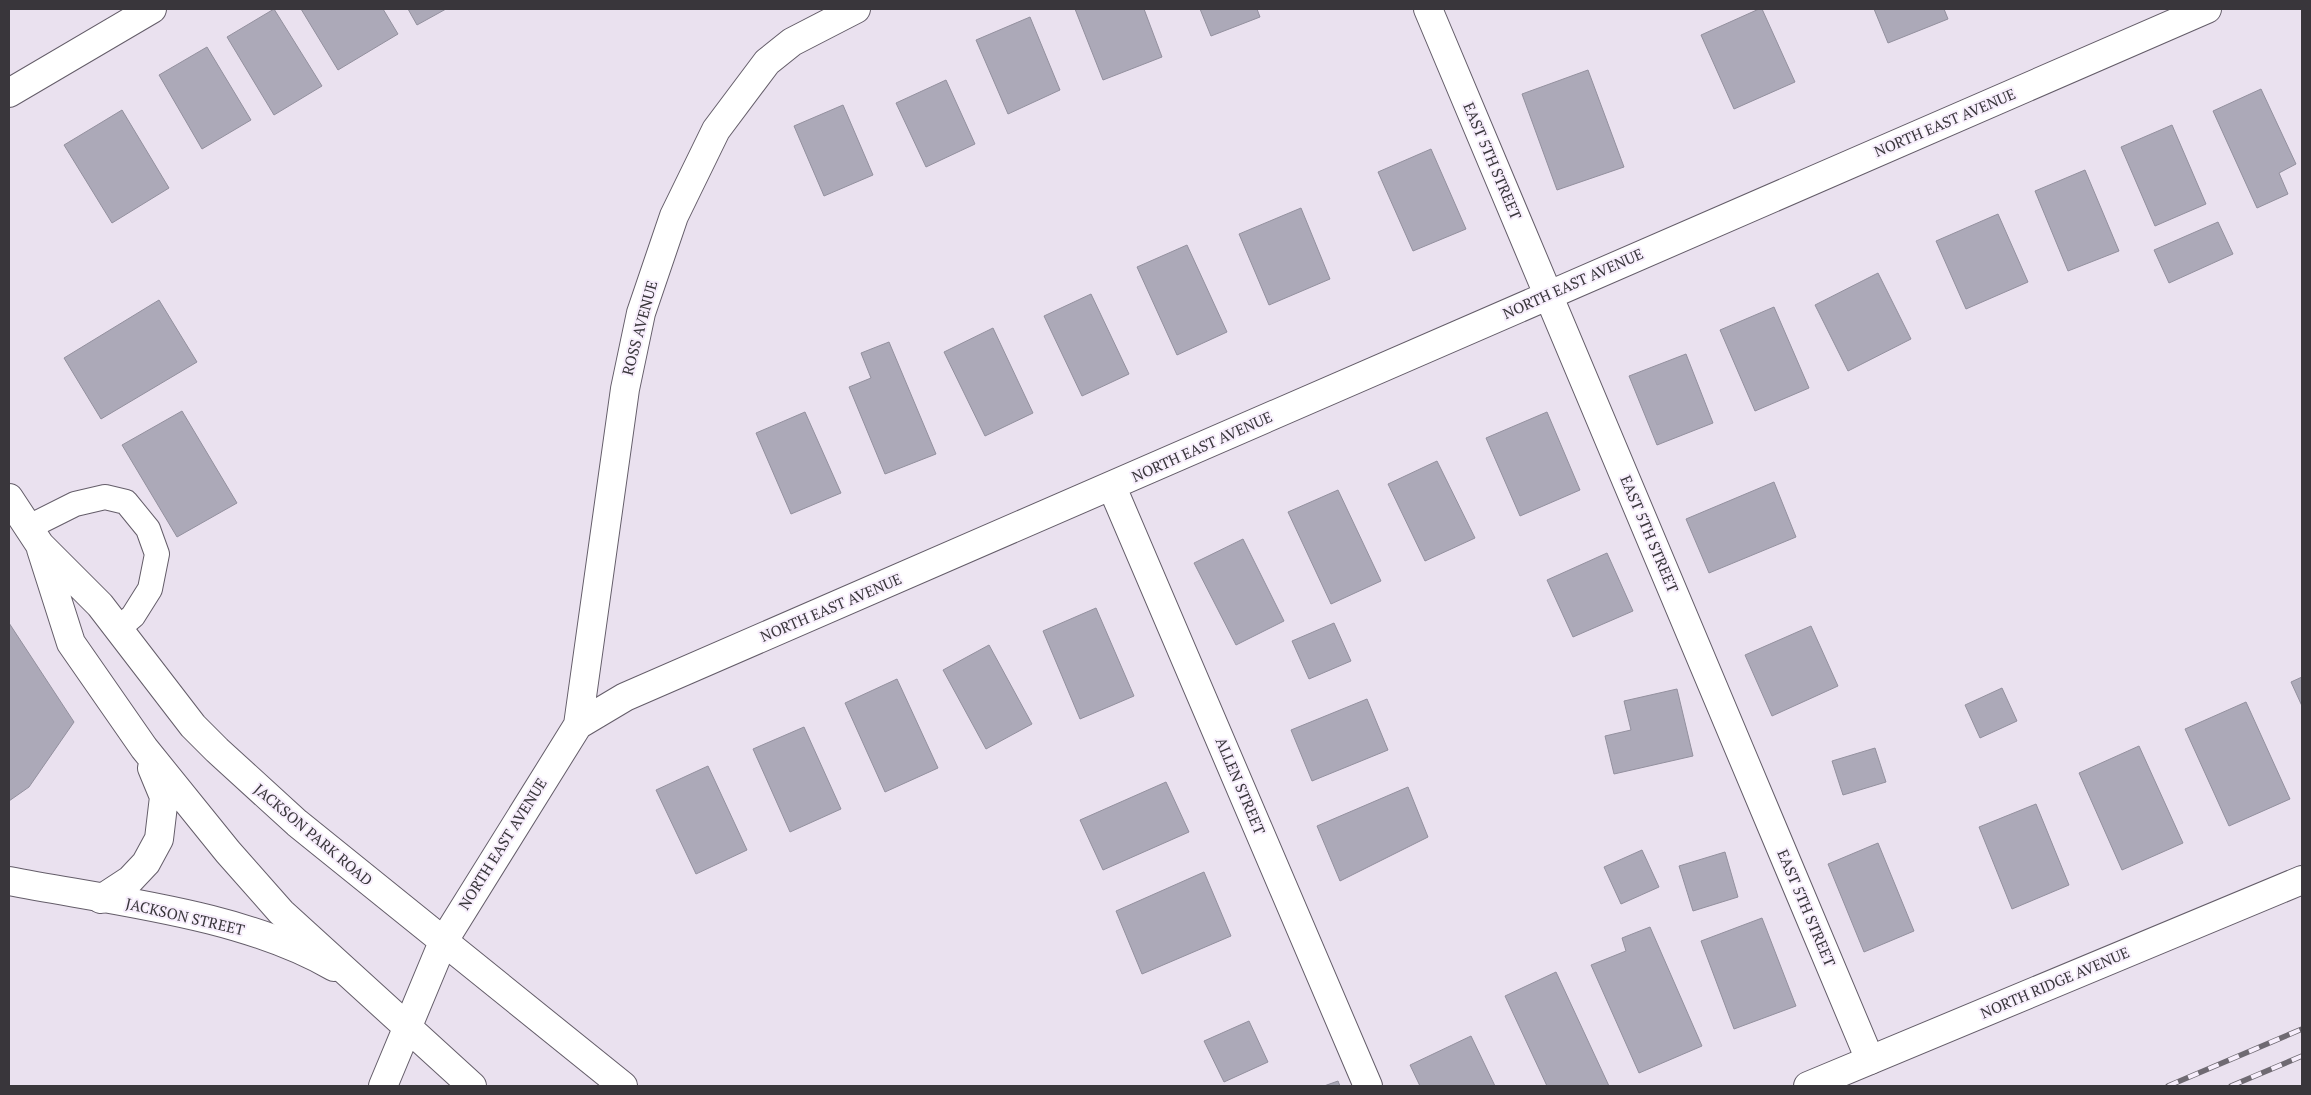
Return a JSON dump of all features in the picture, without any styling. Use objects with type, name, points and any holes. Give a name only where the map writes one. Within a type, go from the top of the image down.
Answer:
[{"type":"street","points":[[9,93],[152,9]]},
{"type":"street","name":"ROSS AVENUE","points":[[578,725],[625,389],[641,312],[674,216],[716,130],[766,62],[792,42],[856,9]]},
{"type":"street","name":"EAST 5TH STREET","points":[[1428,9],[1870,1060]]},
{"type":"street","name":"NORTH EAST AVENUE","points":[[382,1086],[443,942],[578,725],[625,697],[1112,487],[1548,294],[2207,9]]},
{"type":"street","name":"ALLEN STREET","points":[[1112,487],[1368,1086]]},
{"type":"street","name":"JACKSON PARK ROAD","points":[[9,498],[33,537],[71,643],[144,748],[264,893],[353,979],[472,1086]]},
{"type":"street","name":"JACKSON PARK ROAD","points":[[33,537],[100,606],[193,726],[217,750],[297,824],[623,1086]]},
{"type":"street","points":[[101,899],[130,880],[146,863],[159,839],[164,797],[144,748]]},
{"type":"street","name":"NORTH RIDGE AVENUE","points":[[1808,1086],[2302,880]]},
{"type":"street","name":"JACKSON STREET","points":[[9,881],[191,916],[274,938],[306,952],[353,979]]},
{"type":"lane","points":[[33,537],[75,504],[105,497],[126,502],[148,529],[157,554],[150,588],[133,616],[118,629]]},
{"type":"building","points":[[274,9],[322,86],[274,115],[227,37]]},
{"type":"building","points":[[301,9],[383,9],[398,34],[338,70]]},
{"type":"building","points":[[408,9],[446,9],[417,25]]},
{"type":"building","points":[[1075,9],[1144,9],[1162,57],[1103,80]]},
{"type":"building","points":[[1200,9],[1257,9],[1260,17],[1211,36]]},
{"type":"building","points":[[1762,9],[1795,82],[1734,109],[1701,35]]},
{"type":"building","points":[[1874,9],[1944,9],[1948,19],[1888,43]]},
{"type":"building","points":[[1030,17],[1060,90],[1008,114],[976,40]]},
{"type":"building","points":[[207,47],[251,120],[202,149],[159,75]]},
{"type":"building","points":[[1588,70],[1624,167],[1557,190],[1522,94]]},
{"type":"building","points":[[946,80],[975,144],[926,167],[896,103]]},
{"type":"building","points":[[2261,89],[2296,164],[2279,173],[2288,194],[2257,208],[2213,111]]},
{"type":"building","points":[[843,105],[873,175],[824,196],[794,126]]},
{"type":"building","points":[[122,110],[169,188],[112,223],[64,145]]},
{"type":"building","points":[[2172,125],[2206,204],[2155,226],[2121,147]]},
{"type":"building","points":[[1431,149],[1466,229],[1413,251],[1378,172]]},
{"type":"building","points":[[2085,170],[2119,251],[2068,271],[2035,191]]},
{"type":"building","points":[[1301,208],[1330,279],[1269,305],[1239,234]]},
{"type":"building","points":[[1998,214],[2028,282],[1966,309],[1936,241]]},
{"type":"building","points":[[2218,222],[2233,254],[2169,283],[2154,250]]},
{"type":"building","points":[[1187,245],[1227,332],[1177,355],[1137,267]]},
{"type":"building","points":[[1878,273],[1911,339],[1848,371],[1815,305]]},
{"type":"building","points":[[1091,294],[1129,374],[1082,396],[1044,316]]},
{"type":"building","points":[[159,300],[197,362],[101,419],[64,358]]},
{"type":"building","points":[[1774,307],[1809,388],[1755,411],[1720,330]]},
{"type":"building","points":[[993,328],[1033,413],[985,436],[944,352]]},
{"type":"building","points":[[889,342],[936,454],[885,474],[849,387],[871,378],[861,353]]},
{"type":"building","points":[[1686,354],[1713,423],[1657,445],[1629,376]]},
{"type":"building","points":[[182,411],[237,503],[177,537],[122,445]]},
{"type":"building","points":[[805,412],[841,493],[791,514],[756,433]]},
{"type":"building","points":[[1547,412],[1580,490],[1520,516],[1486,438]]},
{"type":"building","points":[[1437,461],[1475,538],[1425,561],[1388,484]]},
{"type":"building","points":[[1774,482],[1796,537],[1709,573],[1686,519]]},
{"type":"building","points":[[1338,490],[1381,581],[1331,604],[1288,512]]},
{"type":"building","points":[[1243,539],[1284,621],[1236,645],[1194,563]]},
{"type":"building","points":[[1607,553],[1633,611],[1573,637],[1547,580]]},
{"type":"building","points":[[1096,608],[1134,696],[1080,719],[1043,631]]},
{"type":"building","points":[[9,623],[74,722],[29,787],[9,801]]},
{"type":"building","points":[[1334,623],[1351,661],[1309,679],[1292,641]]},
{"type":"building","points":[[1811,626],[1838,686],[1772,716],[1745,655]]},
{"type":"building","points":[[989,645],[1032,724],[986,749],[943,670]]},
{"type":"building","points":[[2302,677],[2302,706],[2291,682]]},
{"type":"building","points":[[897,679],[938,768],[885,792],[845,703]]},
{"type":"building","points":[[2002,688],[2017,721],[1980,738],[1965,705]]},
{"type":"building","points":[[1677,689],[1693,756],[1614,774],[1605,736],[1631,730],[1624,701]]},
{"type":"building","points":[[1367,699],[1388,750],[1312,781],[1291,730]]},
{"type":"building","points":[[2246,702],[2290,799],[2229,826],[2185,729]]},
{"type":"building","points":[[804,727],[841,809],[790,832],[753,749]]},
{"type":"building","points":[[2139,746],[2183,843],[2122,870],[2079,773]]},
{"type":"building","points":[[1875,748],[1886,782],[1843,795],[1832,761]]},
{"type":"building","points":[[708,766],[747,850],[696,874],[656,790]]},
{"type":"building","points":[[1166,782],[1189,832],[1103,870],[1080,820]]},
{"type":"building","points":[[1408,787],[1428,837],[1340,881],[1317,826]]},
{"type":"building","points":[[2036,804],[2069,885],[2012,909],[1979,827]]},
{"type":"building","points":[[1878,843],[1914,931],[1864,952],[1828,864]]},
{"type":"building","points":[[1642,850],[1659,887],[1621,904],[1604,867]]},
{"type":"building","points":[[1725,852],[1738,897],[1693,911],[1679,866]]},
{"type":"building","points":[[1204,872],[1231,936],[1142,974],[1116,911]]},
{"type":"building","points":[[1762,918],[1796,1006],[1734,1029],[1701,941]]},
{"type":"building","points":[[1650,927],[1702,1046],[1639,1073],[1591,965],[1626,951],[1622,938]]},
{"type":"building","points":[[1556,972],[1609,1086],[1547,1086],[1505,996]]},
{"type":"building","points":[[1249,1021],[1268,1062],[1224,1082],[1204,1041]]},
{"type":"building","points":[[1471,1036],[1495,1086],[1420,1086],[1410,1065]]},
{"type":"building","points":[[1338,1081],[1340,1086],[1324,1086]]},
{"type":"railway","points":[[2168,1086],[2302,1029]]},
{"type":"railway","points":[[2231,1086],[2302,1056]]}]
